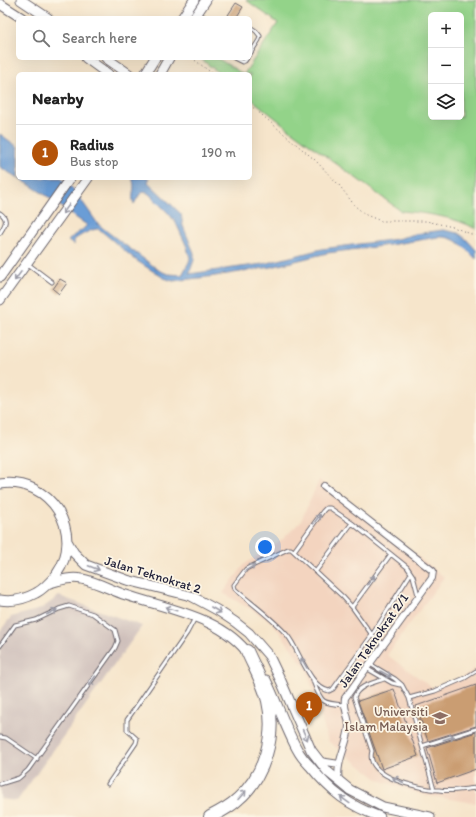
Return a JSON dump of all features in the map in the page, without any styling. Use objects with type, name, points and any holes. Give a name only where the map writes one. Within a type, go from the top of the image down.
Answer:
[{"type":"highway","points":[[210,817],[227,808],[245,792],[258,774],[269,746],[271,714],[268,700],[247,651]]},
{"type":"main road","points":[[21,0],[45,16]]},
{"type":"main road","points":[[183,16],[194,0]]},
{"type":"main road","points":[[196,15],[206,0]]},
{"type":"main road","points":[[0,4],[19,16]]},
{"type":"main road","points":[[83,60],[94,72]]},
{"type":"main road","points":[[89,60],[105,72]]},
{"type":"main road","points":[[109,60],[125,72]]},
{"type":"main road","points":[[146,72],[154,60]]},
{"type":"main road","points":[[161,72],[168,60]]},
{"type":"main road","points":[[0,277],[69,180]]},
{"type":"main road","points":[[0,300],[85,182]]},
{"type":"main road","points":[[0,484],[8,482],[23,484],[37,490],[50,500],[59,512],[65,526],[67,542],[65,556],[60,569],[50,583],[29,597],[17,600],[0,600]]},
{"type":"main road","name":"Jalan Teknokrat 2","points":[[67,542],[74,553],[86,565],[127,580],[191,596],[217,610],[249,633],[269,656],[282,681],[311,750],[328,772],[350,790],[383,807],[430,817]]},
{"type":"main road","name":"Jalan Teknokrat 2","points":[[50,583],[65,578],[82,579],[96,583],[125,595],[196,617],[228,634],[247,651],[264,676],[276,700],[287,730],[298,751],[325,784],[349,803],[380,817]]},
{"type":"street","name":"Jalan Teknokrat 2/1","points":[[324,486],[433,571],[432,578],[382,644],[345,698],[344,705],[349,724],[348,737],[339,764],[339,781]]},
{"type":"street","points":[[320,761],[339,764]]},
{"type":"lane","points":[[252,28],[260,36],[252,51]]},
{"type":"lane","points":[[0,213],[6,220],[0,232]]},
{"type":"lane","points":[[27,263],[52,282]]},
{"type":"lane","points":[[294,551],[326,508],[330,508],[352,523],[407,567],[415,581],[418,596]]},
{"type":"lane","points":[[316,572],[352,523]]},
{"type":"lane","points":[[344,705],[327,704],[323,701],[313,680],[287,635],[234,587],[246,569],[288,549],[294,551],[352,607],[372,635],[382,644]]},
{"type":"lane","points":[[352,607],[391,554]]},
{"type":"lane","points":[[313,680],[325,690],[331,690],[372,635],[411,573]]},
{"type":"lane","points":[[0,646],[16,626],[36,620],[69,606],[93,614],[115,630],[118,641],[115,648],[28,770],[19,778],[0,784]]},
{"type":"lane","points":[[108,784],[136,743],[137,739],[127,730],[127,720],[187,633],[196,617]]},
{"type":"lane","points":[[368,666],[384,679],[392,683],[402,685]]},
{"type":"lane","points":[[368,666],[395,678],[402,685],[409,698],[434,790]]},
{"type":"lane","points":[[409,698],[435,691],[465,678],[476,670]]},
{"type":"lane","points":[[384,679],[363,687],[356,692],[354,697],[372,751],[370,756],[372,765],[379,772],[406,784],[440,791],[476,788]]},
{"type":"lane","points":[[422,746],[476,729]]},
{"type":"lane","points":[[0,737],[6,738],[36,760]]},
{"type":"path","points":[[195,60],[210,72]]},
{"type":"path","points":[[252,107],[315,160],[339,185],[355,206],[366,215],[381,221],[426,221],[453,227],[476,236]]},
{"type":"shaded area","points":[[319,480],[444,577],[387,655],[433,688],[462,678],[476,668],[476,803],[423,795],[379,780],[328,741],[307,670],[272,622],[223,593],[245,564],[282,540],[301,521]]},
{"type":"shaded area","points":[[59,596],[142,626],[17,801],[0,799],[0,631],[11,617],[41,609]]},
{"type":"green space","points":[[246,0],[476,0],[476,229],[459,221],[430,214],[401,211],[293,132],[252,100],[252,72],[245,72],[278,23]]},
{"type":"green space","points":[[202,60],[220,60],[240,72],[218,72]]},
{"type":"water","points":[[0,134],[16,146],[16,177],[0,167]]},
{"type":"water","points":[[22,180],[64,180],[74,190],[98,224],[160,271],[168,274],[182,275],[190,258],[187,247],[176,223],[148,193],[143,192],[140,194],[134,204],[132,180],[148,180],[148,182],[181,214],[183,226],[194,253],[194,260],[189,274],[263,264],[322,249],[397,239],[415,234],[443,230],[458,233],[466,239],[476,250],[476,259],[455,240],[438,237],[327,253],[271,267],[173,281],[164,278],[137,261],[99,229],[79,236],[74,240],[74,245],[68,241],[87,225]]},
{"type":"building","points":[[236,3],[243,7],[237,16],[228,15]]},
{"type":"building","points":[[60,279],[67,283],[59,294],[53,289]]},
{"type":"building","points":[[476,685],[476,726],[428,741],[416,706]]},
{"type":"building","points":[[394,689],[418,756],[382,769],[358,701]]},
{"type":"building","points":[[476,732],[476,769],[437,783],[427,748]]},
{"type":"place","name":"Universiti Islam Malaysia","points":[[440,718]]},
{"type":"place","name":"Radius","points":[[309,725]]}]
